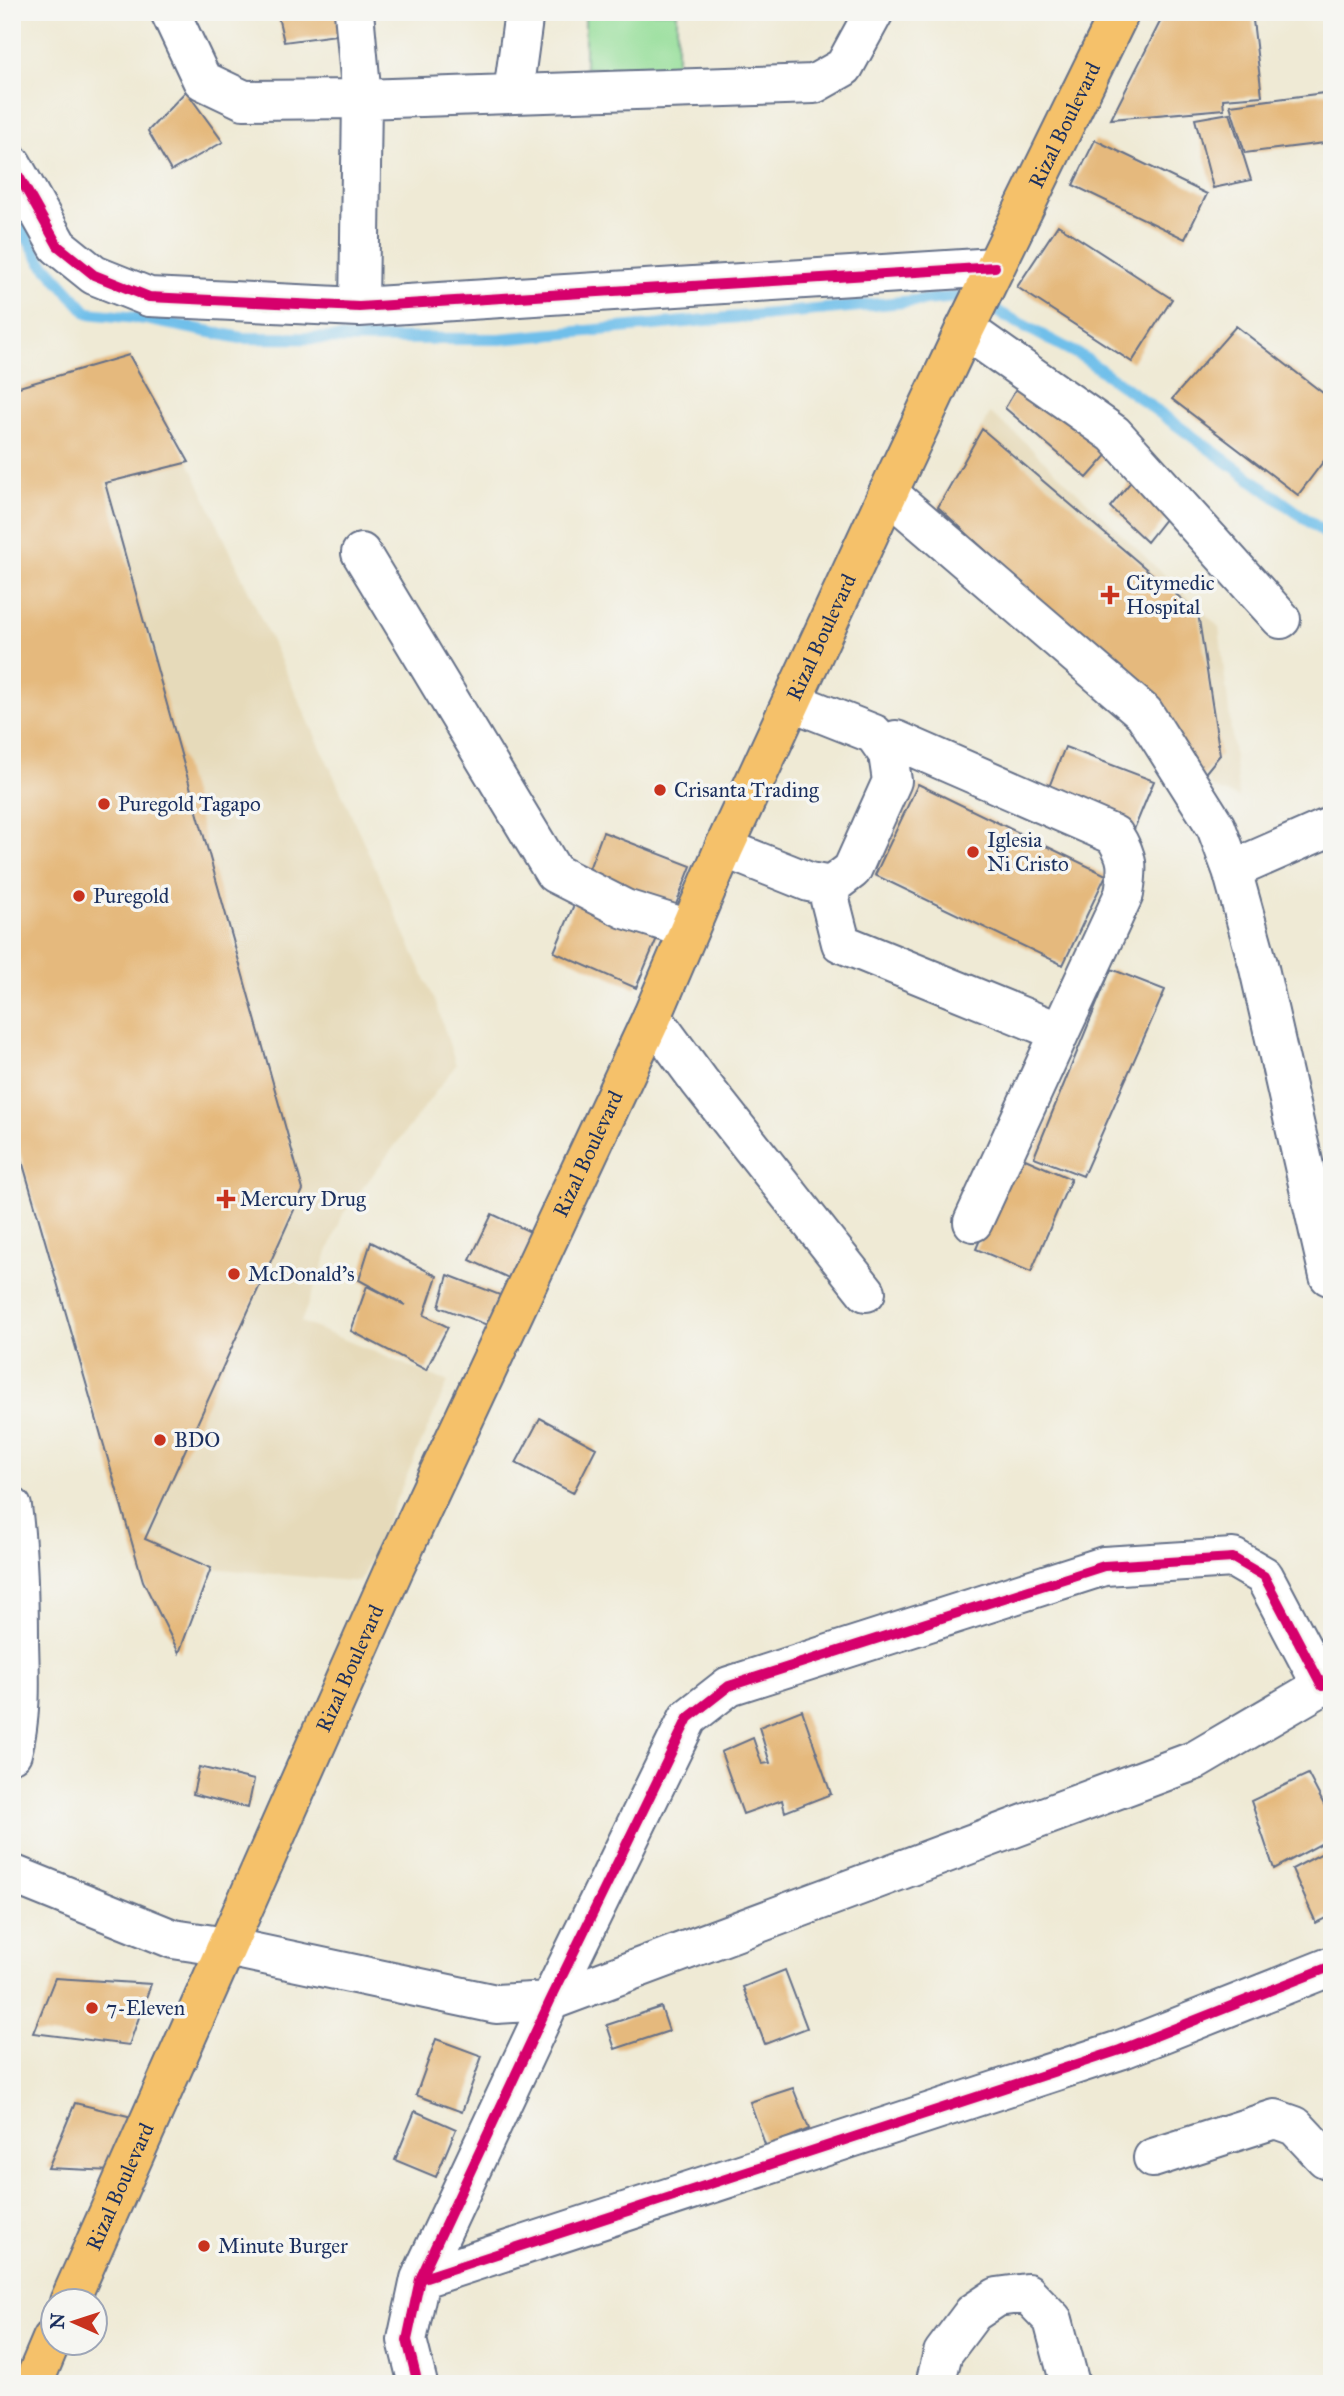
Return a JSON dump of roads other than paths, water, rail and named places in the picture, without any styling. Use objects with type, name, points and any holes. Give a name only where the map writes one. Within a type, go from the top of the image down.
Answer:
[{"type":"main road","name":"Rizal Boulevard","points":[[75,2288],[394,1569],[652,1017],[724,848],[968,323],[1119,12]]},
{"type":"main road","points":[[33,2384],[44,2358]]},
{"type":"street","points":[[170,12],[202,80],[244,100],[362,99],[814,83],[844,67],[874,12]]},
{"type":"street","points":[[354,12],[362,99],[359,307]]},
{"type":"street","points":[[513,93],[524,12]]},
{"type":"street","points":[[12,164],[58,246],[94,275],[149,297],[359,307],[992,274]]},
{"type":"street","points":[[968,323],[1114,434],[1282,619]]},
{"type":"street","points":[[888,493],[1144,713],[1216,827],[1233,870],[1258,964],[1329,1276],[1332,1275]]},
{"type":"street","points":[[361,553],[554,873],[625,909],[689,929]]},
{"type":"street","points":[[724,848],[808,882],[831,886],[852,870],[892,781],[888,754],[874,733],[793,702]]},
{"type":"street","points":[[888,754],[895,740],[1114,835],[1126,854],[1124,894],[973,1222]]},
{"type":"street","points":[[1233,870],[1332,827]]},
{"type":"street","points":[[831,886],[830,900],[841,943],[1060,1032]]},
{"type":"street","points":[[652,1017],[699,1082],[866,1292]]},
{"type":"street","points":[[12,1505],[20,1671],[19,1727],[12,1753]]},
{"type":"street","points":[[12,1874],[173,1939],[227,1947],[496,2004],[550,2001],[1196,1760],[1327,1684],[1264,1576],[1233,1558],[1104,1566],[729,1686],[688,1718],[550,2001],[420,2279],[407,2340],[418,2384]]},
{"type":"street","points":[[420,2279],[1120,2050],[1332,1966]]},
{"type":"street","points":[[1153,2158],[1275,2119],[1294,2126],[1325,2158],[1332,2161]]},
{"type":"street","points":[[935,2384],[943,2353],[973,2313],[997,2297],[1027,2293],[1053,2320],[1070,2384]]},
{"type":"waterway","points":[[12,213],[41,261],[88,313],[146,319],[241,338],[500,339],[968,296],[1083,357],[1332,538]]},
{"type":"place","name":"Citymedic Hospital","points":[[1110,595]]},
{"type":"place","name":"Crisanta Trading","points":[[660,790]]},
{"type":"place","name":"Puregold Tagapo","points":[[104,804]]},
{"type":"place","name":"Iglesia Ni Cristo","points":[[973,852]]},
{"type":"place","name":"Puregold","points":[[79,896]]},
{"type":"place","name":"Mercury Drug","points":[[226,1199]]},
{"type":"place","name":"McDonald's","points":[[234,1274]]},
{"type":"place","name":"BDO","points":[[160,1440]]},
{"type":"place","name":"7-Eleven","points":[[92,2008]]},
{"type":"place","name":"Minute Burger","points":[[204,2246]]}]
